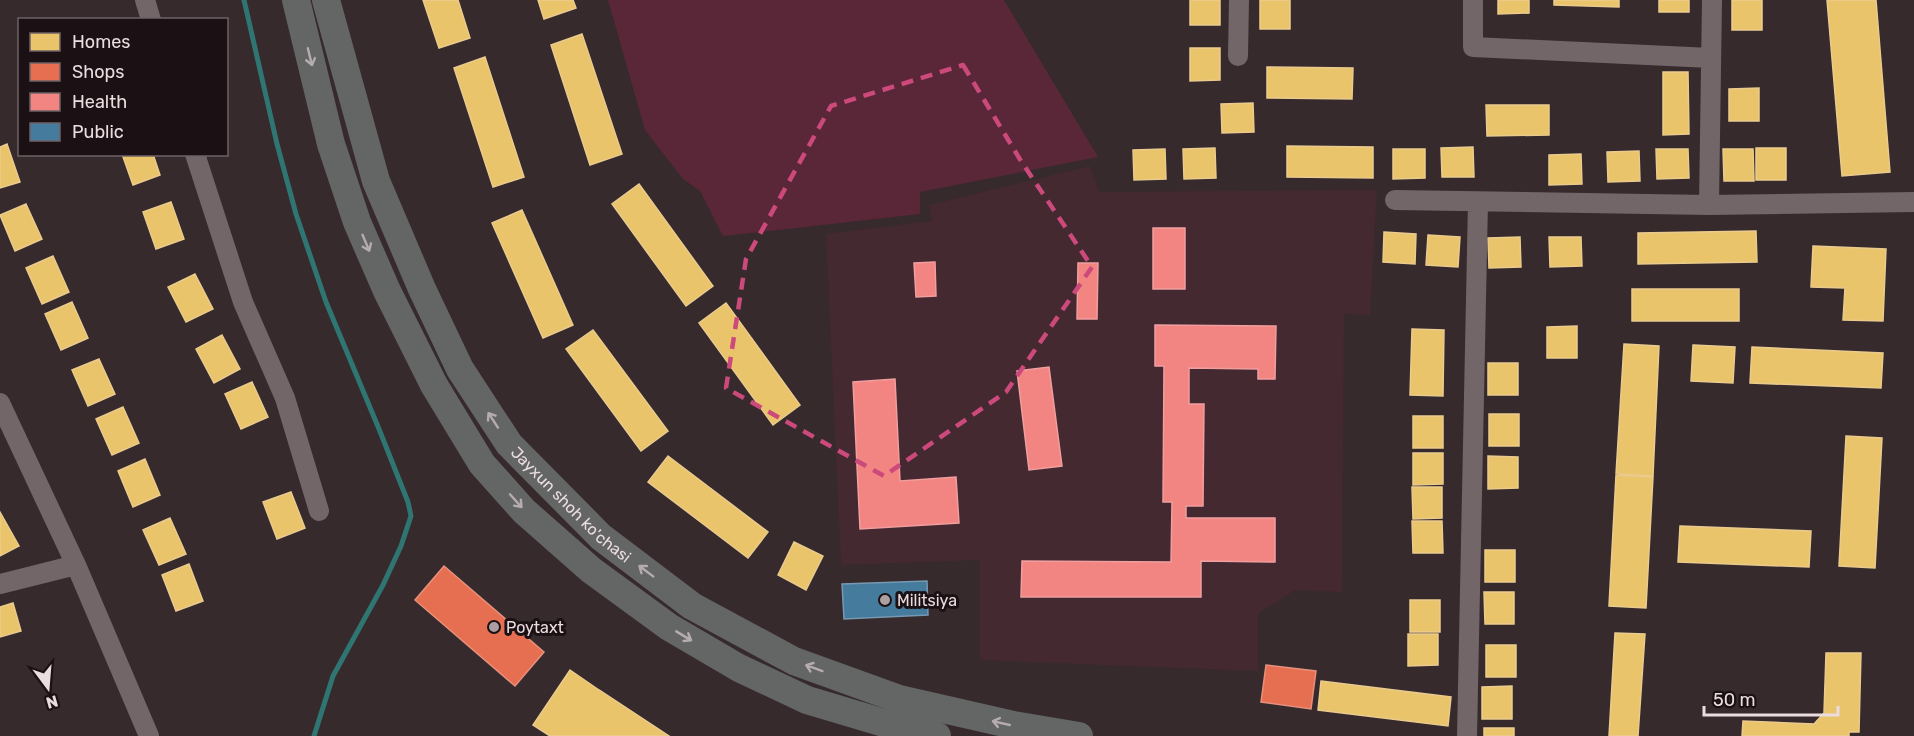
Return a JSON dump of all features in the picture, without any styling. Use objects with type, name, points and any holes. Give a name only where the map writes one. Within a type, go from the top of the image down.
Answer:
[{"type":"highway","name":"Jayxun shoh ko'chasi","points":[[296,0],[331,144],[357,222],[387,291],[434,385],[482,464],[524,511],[591,570],[689,639],[739,668],[807,700],[894,726],[937,736]]},
{"type":"highway","name":"Jayxun shoh ko'chasi","points":[[326,0],[376,181],[422,289],[460,369],[509,444],[601,537],[693,606],[794,661],[899,699],[1013,725],[1079,736]]},
{"type":"street","points":[[145,0],[150,18]]},
{"type":"street","points":[[1239,0],[1239,56]]},
{"type":"street","points":[[1473,0],[1473,47],[1711,58]]},
{"type":"street","points":[[1710,205],[1712,0]]},
{"type":"street","points":[[196,156],[243,302],[285,398],[319,511]]},
{"type":"street","points":[[1395,200],[1710,205],[1914,202]]},
{"type":"street","points":[[1467,736],[1478,202]]},
{"type":"street","points":[[0,403],[76,565],[149,736]]},
{"type":"street","points":[[0,584],[76,565]]},
{"type":"highlighted area","points":[[963,65],[1021,161],[1092,267],[1006,392],[884,476],[726,388],[746,259],[831,106]]},
{"type":"shaded area","points":[[608,0],[1004,0],[1098,157],[920,192],[920,214],[723,236],[700,191],[683,179],[645,130]]},
{"type":"shaded area","points":[[1090,166],[1099,192],[1377,190],[1370,315],[1344,314],[1342,592],[1295,590],[1258,614],[1258,671],[980,660],[980,560],[841,565],[826,234],[932,221],[929,205]]},
{"type":"building: Homes","points":[[423,0],[458,0],[470,38],[439,48]]},
{"type":"building: Homes","points":[[538,0],[573,0],[576,8],[544,19]]},
{"type":"building: Homes","points":[[1190,0],[1220,0],[1220,25],[1190,25]]},
{"type":"building: Homes","points":[[1260,0],[1290,0],[1290,29],[1260,29]]},
{"type":"building: Homes","points":[[1498,0],[1529,0],[1529,13],[1498,14]]},
{"type":"building: Homes","points":[[1554,0],[1619,0],[1619,7],[1554,5]]},
{"type":"building: Homes","points":[[1659,0],[1689,0],[1689,12],[1659,12]]},
{"type":"building: Homes","points":[[1732,0],[1762,0],[1762,30],[1732,30]]},
{"type":"building: Homes","points":[[1827,0],[1876,0],[1890,172],[1842,176]]},
{"type":"building: Homes","points":[[582,34],[622,154],[590,165],[551,45]]},
{"type":"building: Homes","points":[[1190,48],[1220,48],[1220,80],[1190,81]]},
{"type":"building: Homes","points":[[485,57],[524,177],[493,187],[454,68]]},
{"type":"building: Homes","points":[[1267,67],[1353,68],[1352,99],[1267,98]]},
{"type":"building: Homes","points":[[1663,72],[1688,72],[1689,134],[1663,135]]},
{"type":"building: Homes","points":[[1759,88],[1759,121],[1729,121],[1729,89]]},
{"type":"building: Homes","points":[[1253,103],[1254,132],[1222,133],[1221,104]]},
{"type":"building: Homes","points":[[1486,105],[1549,105],[1549,135],[1487,136]]},
{"type":"building: Homes","points":[[7,144],[20,182],[0,188],[0,147]]},
{"type":"building: Homes","points":[[1287,146],[1373,147],[1373,178],[1287,177]]},
{"type":"building: Homes","points":[[1473,147],[1474,177],[1442,177],[1441,148]]},
{"type":"building: Homes","points":[[1215,148],[1216,178],[1184,179],[1183,149]]},
{"type":"building: Homes","points":[[1756,148],[1786,148],[1786,180],[1756,180]]},
{"type":"building: Homes","points":[[1165,149],[1166,179],[1134,180],[1133,150]]},
{"type":"building: Homes","points":[[1393,149],[1425,149],[1425,178],[1393,179]]},
{"type":"building: Homes","points":[[1656,149],[1688,149],[1689,178],[1657,179]]},
{"type":"building: Homes","points":[[1723,149],[1753,149],[1754,181],[1724,181]]},
{"type":"building: Homes","points":[[1639,151],[1640,181],[1608,182],[1607,152]]},
{"type":"building: Homes","points":[[1581,154],[1582,184],[1549,185],[1549,155]]},
{"type":"building: Homes","points":[[123,156],[154,156],[160,175],[133,185]]},
{"type":"building: Homes","points":[[639,184],[713,286],[686,306],[612,204]]},
{"type":"building: Homes","points":[[171,202],[184,239],[156,249],[143,212]]},
{"type":"building: Homes","points":[[26,204],[42,239],[15,251],[0,215]]},
{"type":"building: Homes","points":[[522,210],[573,325],[543,338],[492,223]]},
{"type":"building: Homes","points":[[1756,231],[1757,262],[1638,264],[1638,233]]},
{"type":"building: Homes","points":[[1384,232],[1416,234],[1415,264],[1383,262]]},
{"type":"building: Homes","points":[[1428,235],[1460,237],[1458,267],[1426,265]]},
{"type":"building: Homes","points":[[1520,237],[1521,267],[1489,268],[1488,238]]},
{"type":"building: Homes","points":[[1549,237],[1581,237],[1582,266],[1550,267]]},
{"type":"building: Homes","points":[[1813,246],[1886,249],[1883,321],[1843,320],[1845,288],[1811,287]]},
{"type":"building: Homes","points":[[53,256],[69,292],[42,304],[26,268]]},
{"type":"building: Homes","points":[[195,274],[213,309],[186,322],[168,287]]},
{"type":"building: Homes","points":[[1632,289],[1739,289],[1739,321],[1632,321]]},
{"type":"building: Homes","points":[[72,302],[88,338],[61,350],[45,314]]},
{"type":"building: Homes","points":[[726,303],[800,405],[773,425],[699,323]]},
{"type":"building: Homes","points":[[1577,326],[1577,358],[1547,358],[1547,327]]},
{"type":"building: Homes","points":[[1412,329],[1444,330],[1443,396],[1410,395]]},
{"type":"building: Homes","points":[[593,330],[668,431],[641,451],[566,349]]},
{"type":"building: Homes","points":[[222,335],[240,369],[214,383],[196,349]]},
{"type":"building: Homes","points":[[1624,344],[1659,346],[1653,476],[1616,474]]},
{"type":"building: Homes","points":[[1693,345],[1735,347],[1733,383],[1691,381]]},
{"type":"building: Homes","points":[[1752,347],[1883,353],[1881,388],[1750,383]]},
{"type":"building: Homes","points":[[99,359],[115,394],[88,406],[72,370]]},
{"type":"building: Homes","points":[[1488,363],[1518,363],[1518,395],[1488,395]]},
{"type":"building: Homes","points":[[252,382],[268,417],[241,429],[225,394]]},
{"type":"building: Homes","points":[[123,407],[139,443],[112,455],[96,419]]},
{"type":"building: Homes","points":[[1489,414],[1519,414],[1519,446],[1489,446]]},
{"type":"building: Homes","points":[[1413,416],[1443,416],[1443,448],[1413,448]]},
{"type":"building: Homes","points":[[1846,436],[1882,438],[1875,568],[1839,566]]},
{"type":"building: Homes","points":[[1413,453],[1443,453],[1443,484],[1413,485]]},
{"type":"building: Homes","points":[[668,456],[768,532],[748,558],[648,482]]},
{"type":"building: Homes","points":[[1488,456],[1518,457],[1518,488],[1488,489]]},
{"type":"building: Homes","points":[[145,459],[160,495],[133,507],[118,471]]},
{"type":"building: Homes","points":[[1616,475],[1653,477],[1646,608],[1609,606]]},
{"type":"building: Homes","points":[[1412,487],[1442,487],[1442,518],[1413,519]]},
{"type":"building: Homes","points":[[291,492],[305,528],[277,539],[263,502]]},
{"type":"building: Homes","points":[[0,512],[19,546],[0,556]]},
{"type":"building: Homes","points":[[170,518],[186,554],[159,565],[143,530]]},
{"type":"building: Homes","points":[[1412,521],[1442,521],[1443,553],[1413,553]]},
{"type":"building: Homes","points":[[1680,526],[1811,531],[1809,567],[1678,562]]},
{"type":"building: Homes","points":[[794,542],[823,556],[806,590],[778,575]]},
{"type":"building: Homes","points":[[1485,550],[1515,550],[1515,582],[1485,582]]},
{"type":"building: Homes","points":[[189,564],[203,601],[176,611],[162,575]]},
{"type":"building: Homes","points":[[1484,592],[1514,592],[1514,624],[1485,624]]},
{"type":"building: Homes","points":[[1410,600],[1440,600],[1440,632],[1410,632]]},
{"type":"building: Homes","points":[[13,603],[21,631],[0,637],[0,607]]},
{"type":"building: Homes","points":[[1615,633],[1645,634],[1638,736],[1609,736]]},
{"type":"building: Homes","points":[[1408,634],[1438,634],[1438,665],[1408,666]]},
{"type":"building: Homes","points":[[1486,645],[1516,645],[1516,677],[1486,677]]},
{"type":"building: Homes","points":[[1826,653],[1861,653],[1859,732],[1849,732],[1849,736],[1742,736],[1743,721],[1814,724],[1824,713]]},
{"type":"building: Homes","points":[[570,670],[669,736],[550,736],[533,725]]},
{"type":"building: Homes","points":[[1321,681],[1451,697],[1448,726],[1318,710]]},
{"type":"building: Homes","points":[[1512,686],[1512,719],[1482,719],[1482,687]]},
{"type":"building: Homes","points":[[1484,728],[1514,728],[1514,736],[1484,736]]},
{"type":"building: Shops","points":[[444,566],[544,652],[515,686],[415,600]]},
{"type":"building: Shops","points":[[1266,665],[1316,671],[1311,709],[1261,702]]},
{"type":"building: Health","points":[[1153,228],[1185,228],[1185,289],[1153,289]]},
{"type":"building: Health","points":[[935,262],[936,296],[916,297],[914,263]]},
{"type":"building: Health","points":[[1078,263],[1098,263],[1097,319],[1077,319]]},
{"type":"building: Health","points":[[1155,325],[1276,326],[1275,379],[1258,379],[1258,369],[1189,368],[1189,404],[1204,404],[1203,506],[1186,506],[1186,518],[1275,518],[1275,562],[1201,561],[1201,597],[1021,597],[1022,561],[1171,562],[1172,502],[1163,502],[1164,366],[1155,366]]},
{"type":"building: Health","points":[[1049,367],[1062,466],[1029,470],[1017,371]]},
{"type":"building: Health","points":[[895,379],[900,481],[956,477],[959,523],[860,529],[853,382]]},
{"type":"building: Public","name":"Militsiya","points":[[927,581],[928,615],[844,619],[842,584]]},
{"type":"waterway","points":[[244,0],[277,144],[296,214],[326,302],[408,502],[411,516],[401,546],[383,585],[333,676],[314,736]]},
{"type":"place","name":"Militsiya","points":[[885,600]]},
{"type":"place","name":"Poytaxt","points":[[494,627]]}]
